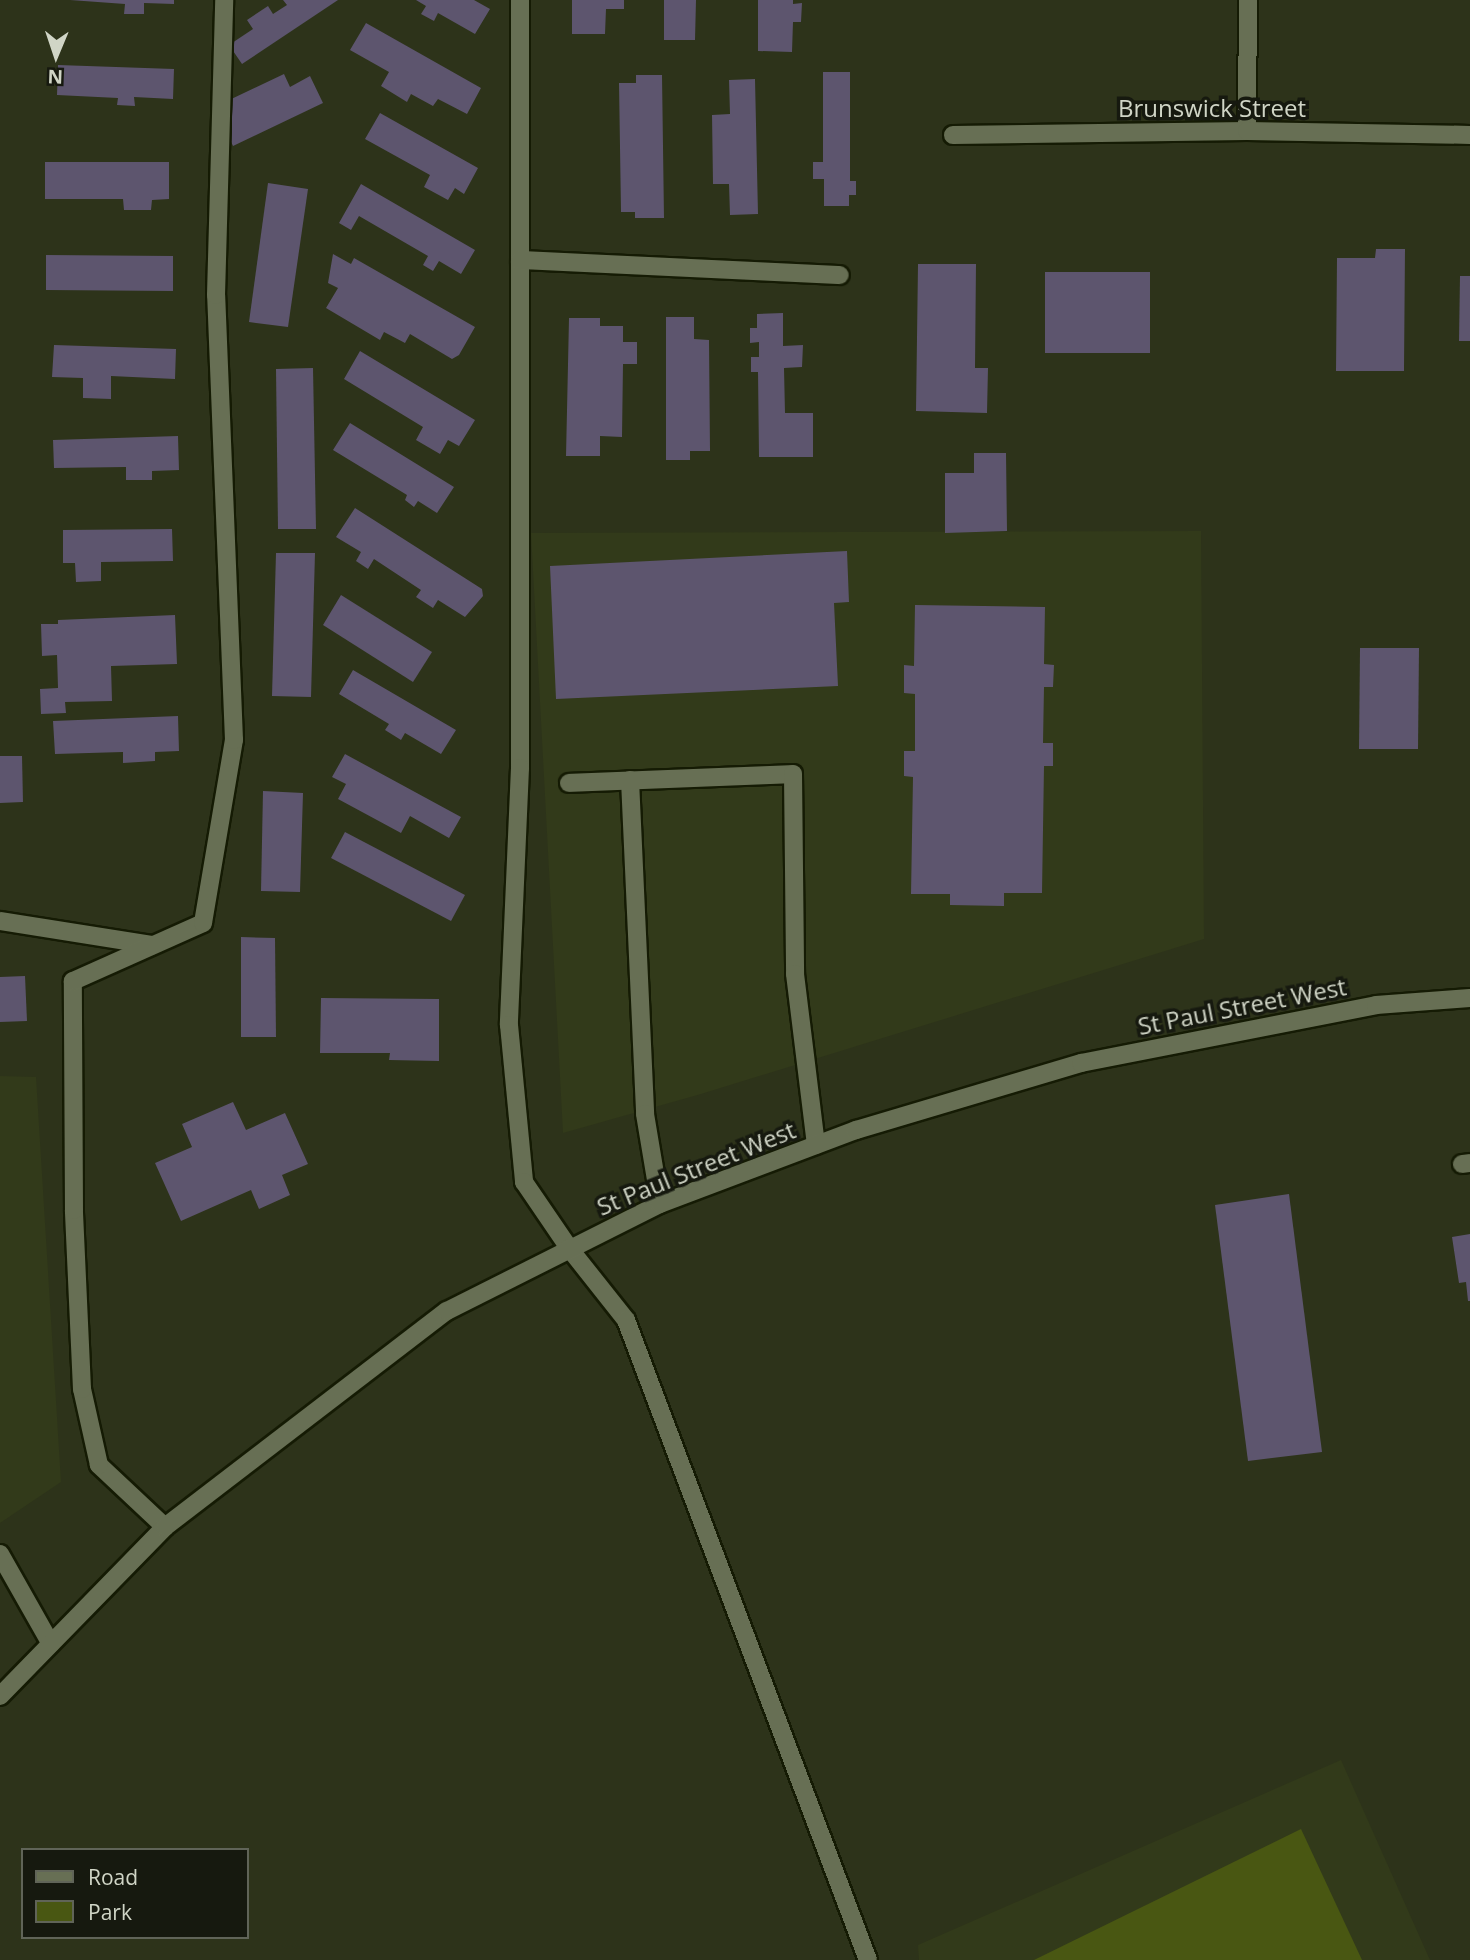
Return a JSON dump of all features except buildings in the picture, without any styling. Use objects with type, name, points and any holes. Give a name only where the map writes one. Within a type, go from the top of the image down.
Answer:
[{"type":"main road","points":[[165,1527],[99,1465],[82,1389],[74,1210],[73,982],[203,923],[234,740],[216,295],[224,0]]},
{"type":"main road","points":[[520,0],[520,768],[509,1025],[524,1182],[569,1248],[626,1320],[868,1960]]},
{"type":"main road","points":[[1247,131],[1248,0]]},
{"type":"main road","name":"Brunswick Street","points":[[953,135],[1247,131],[1470,135]]},
{"type":"main road","points":[[520,260],[840,275]]},
{"type":"main road","points":[[569,783],[793,774],[795,974],[816,1145]]},
{"type":"main road","points":[[630,780],[645,1114],[660,1204]]},
{"type":"main road","points":[[0,921],[153,945]]},
{"type":"main road","name":"St Paul Street West","points":[[0,1696],[165,1527],[447,1311],[660,1204],[816,1145],[1081,1062],[1376,1005],[1470,998]]},
{"type":"main road","points":[[0,1554],[51,1644]]},
{"type":"shaded area","points":[[1201,531],[1204,939],[701,1094],[563,1133],[531,533]]},
{"type":"shaded area","points":[[0,1076],[36,1077],[61,1482],[0,1523]]},
{"type":"shaded area","points":[[1341,1760],[1430,1960],[919,1960],[918,1945]]},
{"type":"green space","points":[[1301,1829],[1362,1960],[1034,1960]]}]
